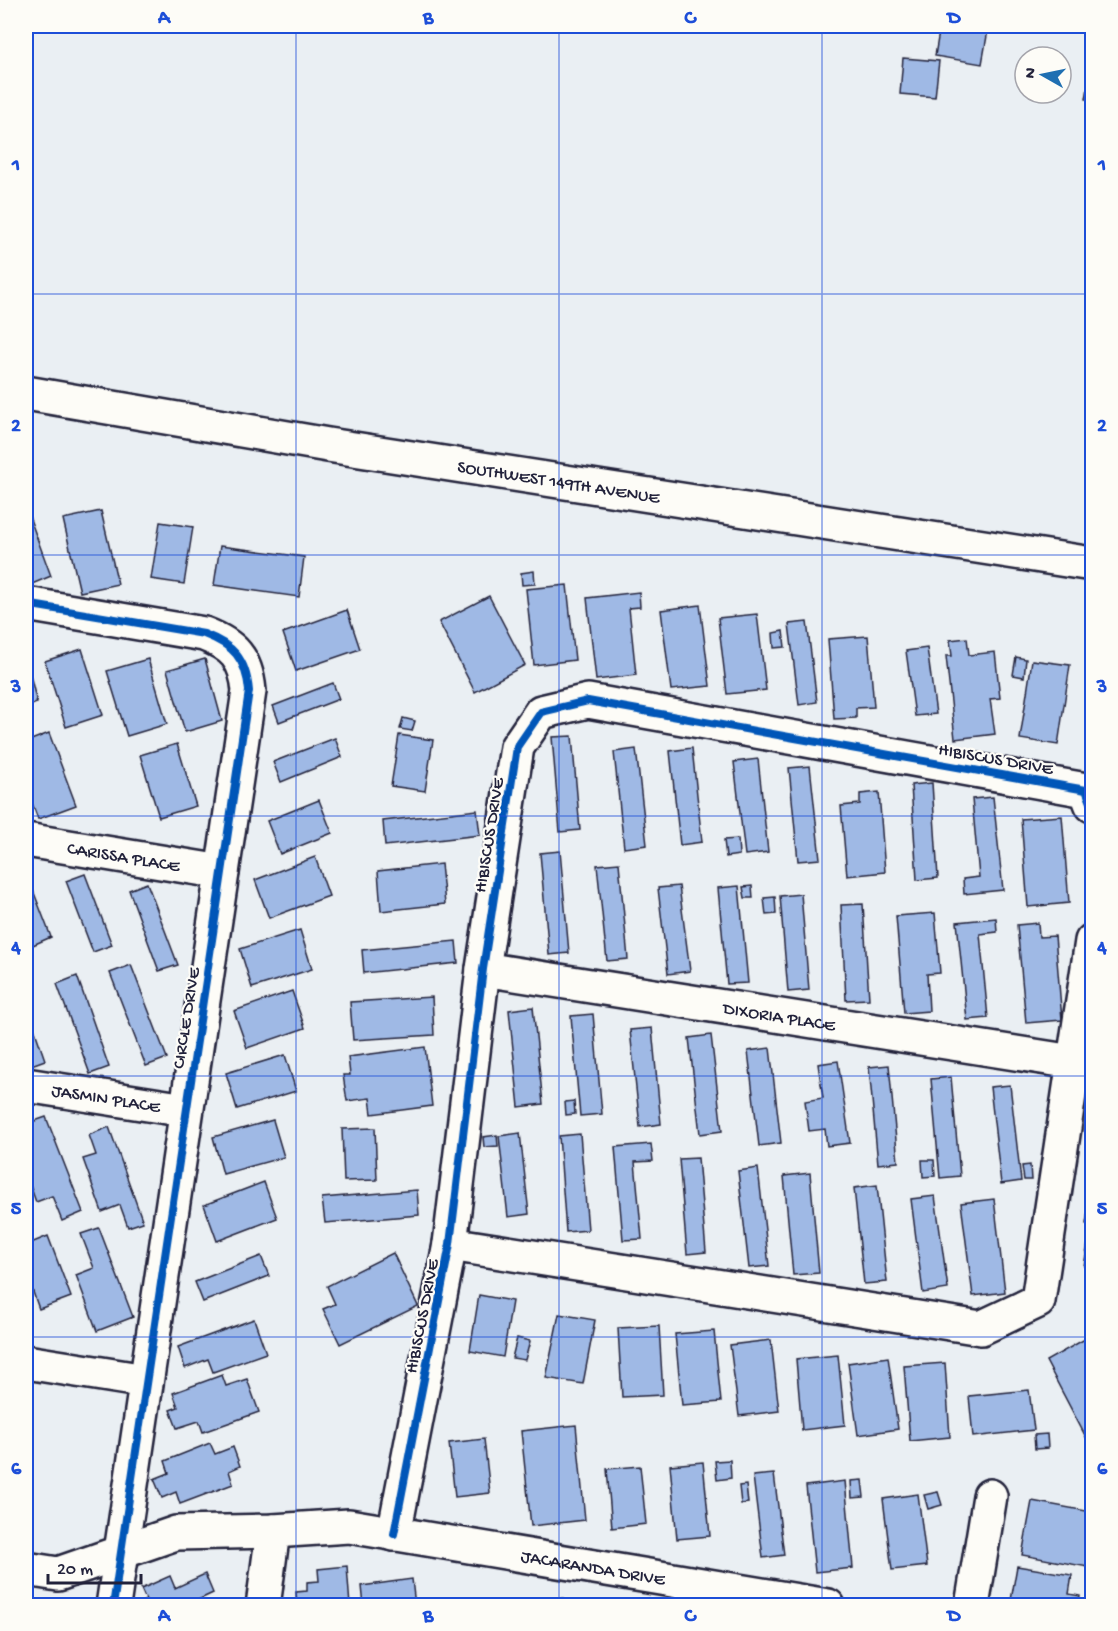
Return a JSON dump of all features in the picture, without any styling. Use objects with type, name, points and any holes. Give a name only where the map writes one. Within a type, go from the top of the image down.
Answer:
[{"type":"street","name":"SOUTHWEST 149TH AVENUE","points":[[26,393],[328,445],[1092,564]]},
{"type":"street","name":"CIRCLE DRIVE","points":[[26,604],[204,633],[224,641],[238,656],[247,675],[249,690],[113,1605]]},
{"type":"street","name":"HIBISCUS DRIVE","points":[[394,1534],[450,1244],[483,969],[517,747],[541,712],[588,701],[1086,790],[1092,805]]},
{"type":"street","name":"CARISSA PLACE","points":[[26,840],[222,872]]},
{"type":"street","name":"HIBISCUS DRIVE","points":[[450,1244],[981,1328],[1038,1302],[1084,1064],[1092,941]]},
{"type":"street","name":"DIXORIA PLACE","points":[[483,969],[1084,1064]]},
{"type":"street","name":"JASMIN PLACE","points":[[26,1085],[186,1110]]},
{"type":"street","points":[[26,1362],[146,1381]]},
{"type":"street","points":[[972,1605],[990,1496]]},
{"type":"street","points":[[26,1569],[58,1574],[176,1533],[273,1531],[349,1526],[394,1534]]},
{"type":"street","points":[[263,1605],[273,1531]]},
{"type":"street","name":"JACARANDA DRIVE","points":[[394,1534],[828,1605]]},
{"type":"building","points":[[940,26],[995,26],[994,31],[988,30],[982,64],[935,56]]},
{"type":"building","points":[[903,58],[939,61],[935,97],[900,94]]},
{"type":"building","points":[[1092,70],[1092,100],[1086,99]]},
{"type":"building","points":[[26,508],[51,576],[32,584],[26,567]]},
{"type":"building","points":[[101,511],[118,584],[80,592],[63,519]]},
{"type":"building","points":[[160,522],[193,527],[184,584],[151,579]]},
{"type":"building","points":[[220,546],[304,557],[299,597],[214,585]]},
{"type":"building","points":[[534,571],[535,584],[522,585],[521,573]]},
{"type":"building","points":[[567,585],[575,660],[534,665],[526,589]]},
{"type":"building","points":[[639,592],[640,607],[629,608],[636,675],[596,680],[587,598]]},
{"type":"building","points":[[489,596],[525,665],[475,692],[439,622]]},
{"type":"building","points":[[700,605],[710,686],[671,690],[661,610]]},
{"type":"building","points":[[347,610],[360,649],[296,671],[283,633]]},
{"type":"building","points":[[757,614],[766,690],[727,694],[718,618]]},
{"type":"building","points":[[807,622],[817,702],[799,705],[789,624]]},
{"type":"building","points":[[783,631],[785,647],[774,648],[773,633]]},
{"type":"building","points":[[868,636],[874,707],[856,708],[856,718],[834,719],[828,639]]},
{"type":"building","points":[[967,638],[969,655],[995,652],[1000,698],[990,699],[995,734],[955,739],[946,656],[952,656],[950,640]]},
{"type":"building","points":[[927,648],[936,714],[915,716],[906,651]]},
{"type":"building","points":[[82,649],[103,715],[66,727],[45,661]]},
{"type":"building","points":[[1016,657],[1026,659],[1024,677],[1013,675]]},
{"type":"building","points":[[26,658],[37,703],[26,706]]},
{"type":"building","points":[[148,659],[167,724],[127,736],[107,671]]},
{"type":"building","points":[[205,659],[222,721],[185,732],[167,670]]},
{"type":"building","points":[[1032,660],[1070,665],[1058,745],[1020,739]]},
{"type":"building","points":[[333,683],[339,699],[279,722],[273,706]]},
{"type":"building","points":[[403,718],[415,721],[412,731],[400,729]]},
{"type":"building","points":[[49,733],[76,805],[38,819],[26,787],[26,742]]},
{"type":"building","points":[[399,735],[433,740],[425,791],[391,786]]},
{"type":"building","points":[[572,736],[580,830],[560,832],[552,737]]},
{"type":"building","points":[[335,738],[342,757],[281,782],[273,762]]},
{"type":"building","points":[[177,744],[196,806],[159,817],[140,755]]},
{"type":"building","points":[[692,748],[702,842],[680,845],[670,751]]},
{"type":"building","points":[[636,749],[647,845],[624,848],[614,752]]},
{"type":"building","points":[[758,759],[768,852],[745,855],[734,762]]},
{"type":"building","points":[[810,766],[820,859],[798,861],[789,768]]},
{"type":"building","points":[[932,783],[938,878],[917,880],[911,785]]},
{"type":"building","points":[[879,792],[885,872],[847,876],[841,806],[860,804],[860,794]]},
{"type":"building","points":[[993,797],[1003,890],[964,894],[963,879],[979,877],[972,799]]},
{"type":"building","points":[[319,800],[332,833],[280,854],[267,821]]},
{"type":"building","points":[[477,810],[480,835],[385,846],[383,821]]},
{"type":"building","points":[[1062,816],[1069,903],[1028,907],[1021,819]]},
{"type":"building","points":[[738,839],[739,855],[726,857],[724,840]]},
{"type":"building","points":[[560,851],[569,953],[549,955],[540,853]]},
{"type":"building","points":[[315,857],[329,896],[269,918],[255,880]]},
{"type":"building","points":[[619,863],[628,959],[607,961],[597,865]]},
{"type":"building","points":[[441,864],[445,904],[381,911],[378,871]]},
{"type":"building","points":[[26,872],[51,937],[33,945],[26,926]]},
{"type":"building","points":[[85,874],[112,945],[93,952],[66,881]]},
{"type":"building","points":[[147,883],[178,965],[159,971],[129,890]]},
{"type":"building","points":[[679,886],[690,971],[668,974],[658,888]]},
{"type":"building","points":[[739,886],[748,983],[727,984],[718,888]]},
{"type":"building","points":[[752,886],[753,898],[745,898],[743,887]]},
{"type":"building","points":[[801,894],[809,990],[788,992],[780,896]]},
{"type":"building","points":[[775,897],[776,914],[766,915],[764,898]]},
{"type":"building","points":[[863,904],[869,999],[846,1000],[841,905]]},
{"type":"building","points":[[935,913],[940,973],[927,974],[929,1011],[904,1013],[896,916]]},
{"type":"building","points":[[996,918],[997,932],[980,934],[988,1018],[967,1020],[957,922]]},
{"type":"building","points":[[1038,923],[1039,937],[1055,936],[1062,1020],[1026,1023],[1017,925]]},
{"type":"building","points":[[300,930],[312,969],[252,988],[240,949]]},
{"type":"building","points":[[456,941],[458,963],[364,973],[362,950]]},
{"type":"building","points":[[131,965],[167,1058],[146,1066],[110,973]]},
{"type":"building","points":[[77,976],[109,1067],[90,1074],[57,984]]},
{"type":"building","points":[[292,991],[305,1028],[247,1048],[234,1011]]},
{"type":"building","points":[[432,997],[434,1035],[353,1040],[350,1002]]},
{"type":"building","points":[[26,1005],[45,1060],[26,1067]]},
{"type":"building","points":[[533,1007],[543,1104],[519,1107],[509,1010]]},
{"type":"building","points":[[593,1014],[602,1114],[580,1116],[571,1016]]},
{"type":"building","points":[[652,1028],[661,1124],[640,1127],[630,1030]]},
{"type":"building","points":[[711,1035],[722,1131],[700,1134],[689,1038]]},
{"type":"building","points":[[425,1047],[432,1106],[372,1114],[370,1098],[347,1101],[343,1075],[350,1075],[348,1057]]},
{"type":"building","points":[[770,1048],[781,1143],[759,1146],[748,1051]]},
{"type":"building","points":[[285,1055],[296,1091],[237,1109],[226,1073]]},
{"type":"building","points":[[838,1061],[850,1143],[827,1146],[825,1129],[809,1131],[805,1101],[823,1098],[818,1064]]},
{"type":"building","points":[[889,1065],[898,1162],[878,1164],[869,1067]]},
{"type":"building","points":[[951,1077],[960,1176],[940,1178],[931,1079]]},
{"type":"building","points":[[1010,1085],[1021,1181],[1001,1184],[990,1087]]},
{"type":"building","points":[[574,1101],[575,1114],[566,1115],[565,1102]]},
{"type":"building","points":[[46,1117],[83,1212],[62,1221],[52,1196],[36,1202],[26,1174],[26,1124]]},
{"type":"building","points":[[273,1120],[284,1157],[223,1174],[213,1137]]},
{"type":"building","points":[[109,1127],[143,1222],[128,1227],[120,1205],[102,1212],[83,1159],[96,1155],[89,1135]]},
{"type":"building","points":[[375,1128],[377,1180],[344,1181],[342,1129]]},
{"type":"building","points":[[520,1133],[529,1214],[508,1217],[499,1136]]},
{"type":"building","points":[[580,1134],[588,1230],[566,1232],[559,1136]]},
{"type":"building","points":[[497,1135],[498,1146],[484,1147],[483,1137]]},
{"type":"building","points":[[651,1144],[653,1161],[635,1162],[642,1239],[623,1240],[615,1147]]},
{"type":"building","points":[[698,1158],[706,1252],[687,1254],[679,1159]]},
{"type":"building","points":[[922,1160],[934,1160],[935,1176],[923,1177]]},
{"type":"building","points":[[1030,1165],[1031,1180],[1024,1180],[1022,1166]]},
{"type":"building","points":[[758,1168],[769,1266],[749,1268],[738,1171]]},
{"type":"building","points":[[810,1173],[819,1273],[793,1275],[784,1176]]},
{"type":"building","points":[[264,1182],[277,1218],[217,1241],[204,1205]]},
{"type":"building","points":[[877,1185],[887,1282],[864,1284],[854,1188]]},
{"type":"building","points":[[417,1190],[419,1215],[325,1223],[322,1198]]},
{"type":"building","points":[[935,1196],[948,1289],[923,1293],[911,1199]]},
{"type":"building","points":[[994,1199],[1005,1292],[973,1296],[961,1203]]},
{"type":"building","points":[[1089,1204],[1092,1205],[1092,1225],[1086,1224]]},
{"type":"building","points":[[99,1228],[133,1317],[97,1331],[76,1275],[94,1268],[81,1234]]},
{"type":"building","points":[[48,1236],[71,1297],[39,1309],[26,1272],[26,1245]]},
{"type":"building","points":[[1088,1243],[1092,1244],[1092,1267],[1084,1266]]},
{"type":"building","points":[[393,1253],[418,1306],[340,1344],[323,1309],[335,1304],[327,1286]]},
{"type":"building","points":[[261,1256],[269,1276],[203,1302],[195,1282]]},
{"type":"building","points":[[479,1295],[512,1301],[503,1357],[470,1351]]},
{"type":"building","points":[[559,1314],[595,1320],[583,1384],[546,1378]]},
{"type":"building","points":[[254,1319],[266,1353],[213,1372],[208,1359],[185,1368],[178,1347]]},
{"type":"building","points":[[659,1326],[663,1395],[622,1397],[618,1328]]},
{"type":"building","points":[[714,1331],[721,1402],[682,1405],[675,1334]]},
{"type":"building","points":[[1092,1335],[1092,1439],[1088,1441],[1046,1361]]},
{"type":"building","points":[[517,1338],[530,1341],[525,1360],[512,1358]]},
{"type":"building","points":[[771,1340],[779,1411],[739,1416],[730,1345]]},
{"type":"building","points":[[838,1355],[845,1425],[802,1430],[796,1359]]},
{"type":"building","points":[[888,1357],[898,1429],[858,1435],[848,1363]]},
{"type":"building","points":[[945,1363],[950,1437],[910,1441],[904,1366]]},
{"type":"building","points":[[222,1375],[226,1386],[247,1379],[259,1412],[203,1432],[199,1421],[177,1428],[170,1410],[178,1407],[173,1393]]},
{"type":"building","points":[[1029,1390],[1034,1430],[973,1437],[969,1396]]},
{"type":"building","points":[[576,1425],[585,1520],[531,1526],[521,1431]]},
{"type":"building","points":[[1047,1434],[1048,1448],[1035,1449],[1034,1435]]},
{"type":"building","points":[[484,1439],[490,1493],[455,1497],[449,1443]]},
{"type":"building","points":[[210,1443],[215,1454],[233,1447],[240,1466],[229,1471],[233,1484],[180,1504],[176,1492],[162,1498],[154,1479],[169,1473],[165,1461]]},
{"type":"building","points":[[730,1460],[731,1478],[717,1480],[715,1461]]},
{"type":"building","points":[[703,1462],[710,1536],[677,1539],[670,1465]]},
{"type":"building","points":[[640,1466],[646,1524],[612,1528],[607,1469]]},
{"type":"building","points":[[774,1474],[784,1555],[763,1558],[753,1476]]},
{"type":"building","points":[[862,1480],[864,1497],[852,1498],[851,1481]]},
{"type":"building","points":[[845,1481],[853,1568],[815,1572],[806,1486]]},
{"type":"building","points":[[746,1485],[748,1503],[741,1504],[739,1486]]},
{"type":"building","points":[[938,1492],[942,1505],[928,1509],[924,1495]]},
{"type":"building","points":[[918,1494],[927,1566],[892,1570],[883,1499]]},
{"type":"building","points":[[1032,1501],[1092,1512],[1092,1551],[1088,1567],[1022,1555]]},
{"type":"building","points":[[347,1566],[350,1606],[297,1606],[296,1592],[307,1591],[307,1582],[319,1581],[318,1569]]},
{"type":"building","points":[[1017,1566],[1072,1575],[1069,1594],[1080,1596],[1079,1606],[1010,1606]]},
{"type":"building","points":[[205,1574],[213,1593],[185,1606],[134,1606],[146,1600],[141,1589],[170,1576],[175,1588]]},
{"type":"building","points":[[412,1579],[415,1606],[364,1606],[362,1586]]},
{"type":"building","points":[[564,1598],[565,1606],[526,1606],[525,1602]]},
{"type":"cycle path","points":[[26,604],[204,634],[223,643],[236,654],[245,670],[249,691],[113,1606]]},
{"type":"cycle path","points":[[394,1534],[450,1244],[483,969],[517,747],[541,712],[588,701],[1086,790],[1092,805]]}]
